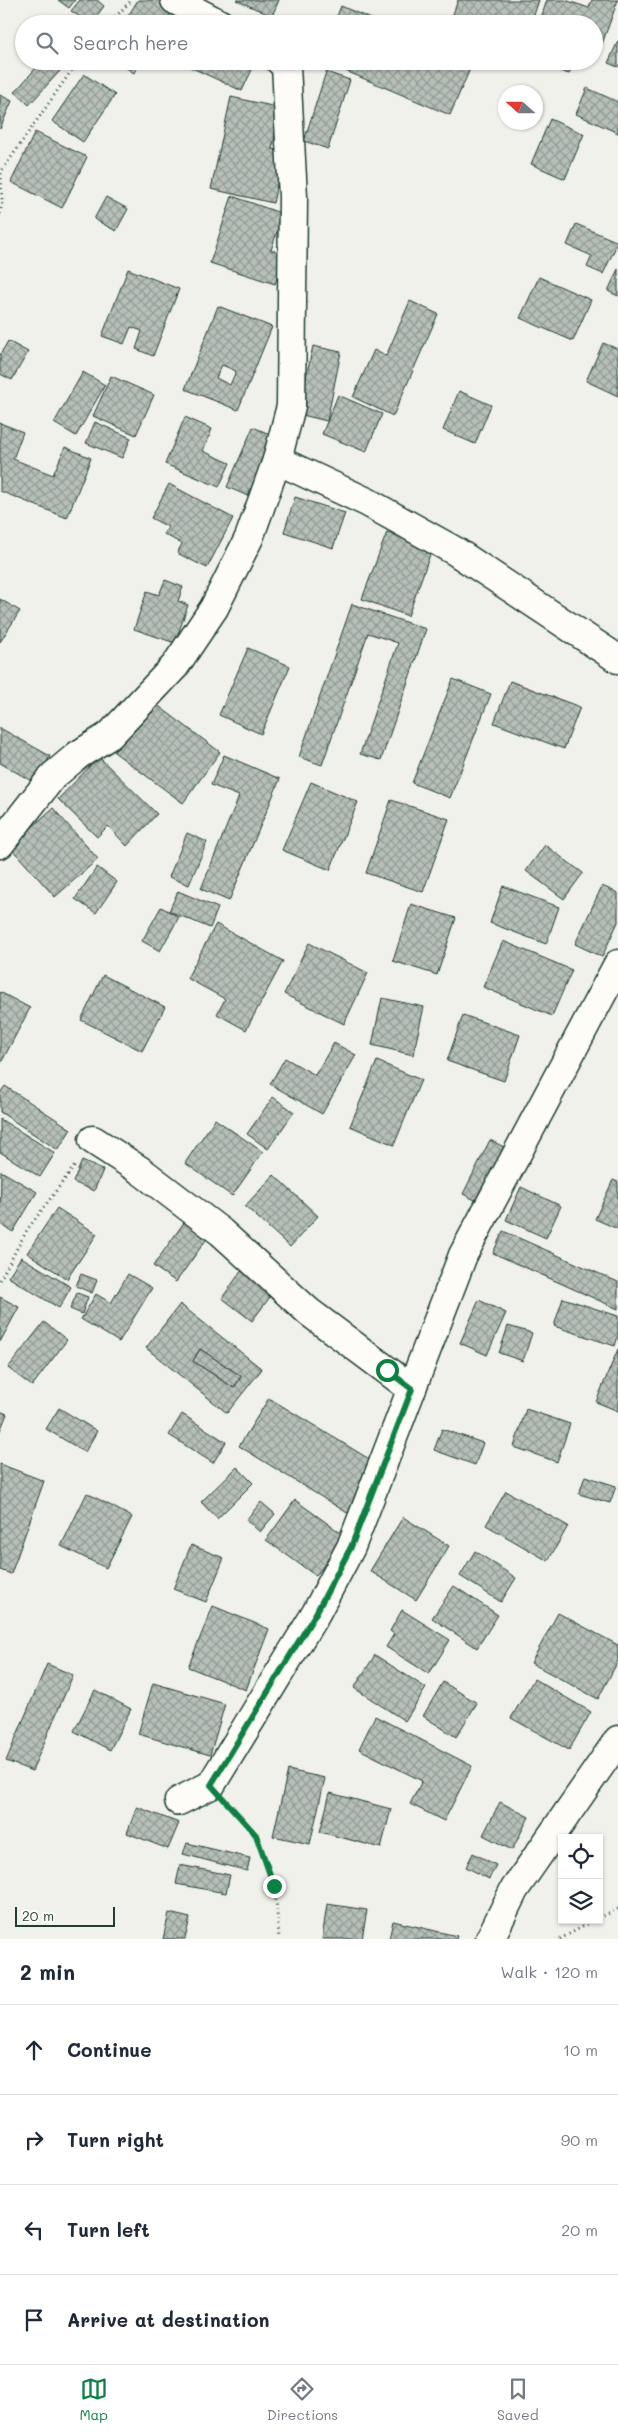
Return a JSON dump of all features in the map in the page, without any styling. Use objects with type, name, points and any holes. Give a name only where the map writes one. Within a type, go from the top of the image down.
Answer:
[{"type":"street","points":[[175,0],[203,15]]},
{"type":"street","points":[[0,844],[53,776],[78,755],[110,735],[175,666],[214,608],[249,538],[277,460],[291,406],[293,197],[286,70]]},
{"type":"street","points":[[277,460],[367,502],[455,551],[618,659]]},
{"type":"street","points":[[179,1801],[211,1785],[316,1613],[351,1547],[463,1255],[618,964]]},
{"type":"street","points":[[93,1140],[140,1171],[222,1232],[309,1312],[412,1389]]},
{"type":"street","points":[[490,1939],[514,1890],[618,1740]]},
{"type":"path","points":[[117,15],[132,0]]},
{"type":"path","points":[[0,214],[2,202],[1,172],[72,70]]},
{"type":"path","points":[[0,1280],[28,1230],[93,1140]]},
{"type":"path","points":[[211,1785],[256,1835],[274,1886],[279,1939]]},
{"type":"path","points":[[603,1916],[618,1909]]},
{"type":"path","points":[[560,1939],[588,1924]]},
{"type":"building","points":[[58,0],[75,0],[69,8]]},
{"type":"building","points":[[80,0],[97,0],[104,6],[98,15],[77,15],[71,11]]},
{"type":"building","points":[[138,0],[165,0],[175,6],[170,15],[129,15]]},
{"type":"building","points":[[236,0],[279,0],[272,15]]},
{"type":"building","points":[[458,0],[539,0],[534,15],[453,15]]},
{"type":"building","points":[[547,0],[565,0],[589,8],[592,0],[618,0],[603,41],[603,15],[542,15]]},
{"type":"building","points":[[341,6],[362,15],[338,15]]},
{"type":"building","points":[[618,41],[618,67],[608,63]]},
{"type":"building","points":[[34,70],[61,70],[29,105],[15,92]]},
{"type":"building","points":[[196,70],[252,70],[242,91]]},
{"type":"building","points":[[343,70],[470,70],[450,115]]},
{"type":"building","points":[[557,70],[571,70],[569,74]]},
{"type":"building","points":[[326,72],[350,80],[328,149],[304,141]]},
{"type":"building","points":[[84,74],[115,95],[83,142],[52,121]]},
{"type":"building","points":[[587,88],[618,102],[618,133],[576,114]]},
{"type":"building","points":[[0,95],[12,101],[0,129]]},
{"type":"building","points":[[231,97],[281,108],[272,149],[284,152],[273,203],[211,189]]},
{"type":"building","points":[[550,119],[584,134],[565,179],[531,164]]},
{"type":"building","points":[[35,132],[87,157],[62,208],[11,182]]},
{"type":"building","points":[[232,196],[283,214],[271,250],[285,254],[275,284],[210,263]]},
{"type":"building","points":[[106,197],[128,209],[116,231],[94,219]]},
{"type":"building","points":[[576,224],[618,242],[603,274],[587,267],[592,256],[567,245]]},
{"type":"building","points":[[128,269],[179,289],[153,356],[136,349],[142,331],[131,327],[124,344],[102,336]]},
{"type":"building","points":[[618,269],[618,296],[608,291]]},
{"type":"building","points":[[539,277],[591,300],[573,341],[520,318]]},
{"type":"building","points":[[410,301],[438,314],[393,416],[353,397],[374,350],[386,356]]},
{"type":"building","points":[[218,306],[272,327],[238,410],[185,389]],"holes":[[[222,365],[236,371],[230,385],[216,378]]]},
{"type":"building","points":[[8,341],[28,352],[12,380],[0,374],[0,355]]},
{"type":"building","points":[[603,343],[618,349],[618,396],[586,381]]},
{"type":"building","points":[[313,346],[341,352],[327,421],[298,414]]},
{"type":"building","points":[[83,372],[105,385],[76,436],[54,423]]},
{"type":"building","points":[[111,376],[154,395],[136,435],[93,416]]},
{"type":"building","points":[[459,391],[491,405],[475,444],[443,430]]},
{"type":"building","points":[[338,395],[382,414],[366,452],[322,434]]},
{"type":"building","points":[[185,417],[212,429],[203,451],[230,463],[219,487],[165,464]]},
{"type":"building","points":[[95,422],[131,438],[122,458],[86,443]]},
{"type":"building","points":[[0,423],[23,432],[13,459],[53,475],[65,447],[91,458],[67,518],[0,491]]},
{"type":"building","points":[[253,427],[274,436],[248,496],[227,487]]},
{"type":"building","points":[[169,484],[233,518],[207,568],[177,553],[182,544],[164,534],[168,527],[151,518]]},
{"type":"building","points":[[295,497],[345,513],[333,548],[284,532]]},
{"type":"building","points":[[387,532],[432,549],[408,616],[362,599]]},
{"type":"building","points":[[165,580],[183,587],[178,601],[188,605],[175,643],[134,629],[147,591],[159,595]]},
{"type":"building","points":[[0,599],[20,611],[0,642]]},
{"type":"building","points":[[352,604],[426,629],[381,760],[360,754],[398,643],[368,633],[322,765],[299,757]]},
{"type":"building","points":[[248,648],[290,666],[261,734],[219,715]]},
{"type":"building","points":[[453,679],[491,694],[450,798],[412,783]]},
{"type":"building","points":[[510,681],[580,707],[564,749],[494,723]]},
{"type":"building","points":[[152,701],[220,752],[183,803],[114,752]]},
{"type":"building","points":[[0,728],[50,756],[35,783],[0,763]]},
{"type":"building","points":[[224,755],[280,779],[229,901],[201,889],[239,796],[211,785]]},
{"type":"building","points":[[99,757],[157,814],[127,846],[108,826],[97,837],[58,799]]},
{"type":"building","points":[[311,782],[358,802],[330,870],[282,850]]},
{"type":"building","points":[[391,800],[449,819],[423,892],[366,873]]},
{"type":"building","points":[[53,808],[98,859],[55,897],[10,847]]},
{"type":"building","points":[[187,833],[207,842],[189,885],[169,877]]},
{"type":"building","points":[[545,845],[583,873],[564,899],[526,871]]},
{"type":"building","points":[[97,867],[117,882],[96,913],[75,899]]},
{"type":"building","points":[[503,886],[559,907],[546,944],[490,923]]},
{"type":"building","points":[[602,886],[618,893],[618,922],[602,957],[575,944]]},
{"type":"building","points":[[178,891],[218,908],[210,928],[169,911]]},
{"type":"building","points":[[411,904],[456,918],[437,975],[393,961]]},
{"type":"building","points":[[161,907],[179,917],[160,951],[142,941]]},
{"type":"building","points":[[216,924],[283,961],[246,1030],[217,1014],[225,999],[187,978]]},
{"type":"building","points":[[503,941],[572,970],[552,1016],[483,987]]},
{"type":"building","points":[[309,943],[368,973],[344,1024],[284,994]]},
{"type":"building","points":[[103,975],[165,1007],[142,1051],[81,1020]]},
{"type":"building","points":[[0,992],[30,1008],[1,1063],[0,1063]]},
{"type":"building","points":[[382,998],[424,1007],[413,1055],[372,1045]]},
{"type":"building","points":[[463,1015],[520,1035],[504,1081],[447,1061]]},
{"type":"building","points":[[334,1043],[356,1055],[322,1114],[270,1084],[285,1058],[315,1075]]},
{"type":"building","points":[[377,1061],[421,1080],[394,1145],[350,1126]]},
{"type":"building","points":[[5,1086],[71,1129],[58,1150],[0,1112],[0,1093]]},
{"type":"building","points":[[273,1097],[294,1112],[268,1149],[247,1134]]},
{"type":"building","points":[[0,1119],[55,1153],[40,1177],[0,1152]]},
{"type":"building","points":[[215,1119],[263,1152],[232,1196],[185,1163]]},
{"type":"building","points":[[490,1140],[508,1149],[481,1203],[463,1194]]},
{"type":"building","points":[[82,1161],[103,1170],[94,1191],[73,1182]]},
{"type":"building","points":[[1,1171],[37,1192],[13,1232],[0,1224]]},
{"type":"building","points":[[274,1175],[318,1216],[290,1247],[245,1206]]},
{"type":"building","points":[[613,1180],[618,1182],[618,1229],[595,1219]]},
{"type":"building","points":[[521,1187],[561,1206],[546,1238],[506,1220]]},
{"type":"building","points":[[57,1208],[97,1234],[67,1279],[27,1253]]},
{"type":"building","points":[[185,1221],[208,1237],[176,1282],[153,1266]]},
{"type":"building","points":[[503,1231],[618,1282],[618,1309],[493,1253]]},
{"type":"building","points":[[21,1257],[71,1287],[59,1308],[8,1277]]},
{"type":"building","points":[[242,1270],[273,1293],[252,1321],[222,1298]]},
{"type":"building","points":[[81,1274],[97,1280],[92,1293],[76,1286]]},
{"type":"building","points":[[128,1274],[152,1288],[119,1342],[81,1319],[96,1294],[111,1303]]},
{"type":"building","points":[[77,1293],[88,1297],[82,1314],[70,1309]]},
{"type":"building","points":[[0,1297],[19,1307],[0,1342]]},
{"type":"building","points":[[563,1298],[618,1316],[618,1336],[615,1346],[554,1326]]},
{"type":"building","points":[[479,1300],[506,1313],[487,1355],[460,1343]]},
{"type":"building","points":[[180,1304],[262,1369],[227,1413],[146,1348]],"holes":[[[200,1349],[241,1376],[234,1388],[193,1361]]]},
{"type":"building","points":[[44,1322],[67,1340],[32,1386],[8,1368]]},
{"type":"building","points":[[508,1326],[532,1333],[523,1361],[499,1353]]},
{"type":"building","points":[[200,1349],[241,1376],[234,1388],[193,1361]]},
{"type":"building","points":[[618,1349],[618,1411],[596,1402]]},
{"type":"building","points":[[269,1398],[379,1465],[349,1514],[239,1446]]},
{"type":"building","points":[[59,1408],[97,1431],[85,1452],[46,1429]]},
{"type":"building","points":[[526,1409],[570,1424],[557,1462],[514,1447]]},
{"type":"building","points":[[0,1411],[7,1414],[0,1431]]},
{"type":"building","points":[[182,1414],[226,1442],[213,1463],[169,1435]]},
{"type":"building","points":[[442,1429],[483,1443],[475,1465],[434,1450]]},
{"type":"building","points":[[0,1464],[44,1481],[11,1574],[0,1570]]},
{"type":"building","points":[[237,1467],[253,1483],[217,1519],[201,1502]]},
{"type":"building","points":[[585,1476],[616,1486],[610,1503],[579,1494]]},
{"type":"building","points":[[506,1491],[568,1526],[548,1561],[486,1525]]},
{"type":"building","points":[[87,1493],[132,1517],[106,1568],[61,1546]]},
{"type":"building","points":[[295,1500],[345,1536],[316,1576],[266,1540]]},
{"type":"building","points":[[261,1502],[275,1514],[260,1532],[246,1520]]},
{"type":"building","points":[[403,1517],[449,1546],[416,1600],[370,1571]]},
{"type":"building","points":[[191,1545],[224,1558],[206,1602],[173,1589]]},
{"type":"building","points":[[475,1551],[516,1578],[501,1602],[460,1576]]},
{"type":"building","points":[[454,1586],[498,1615],[477,1648],[432,1618]]},
{"type":"building","points":[[213,1606],[269,1629],[246,1690],[188,1667]]},
{"type":"building","points":[[402,1610],[450,1640],[429,1674],[386,1647],[394,1634],[390,1631]]},
{"type":"building","points":[[558,1613],[618,1645],[618,1661],[598,1699],[531,1663]]},
{"type":"building","points":[[375,1655],[426,1688],[405,1721],[354,1688]]},
{"type":"building","points":[[47,1664],[73,1675],[32,1771],[6,1761]]},
{"type":"building","points":[[534,1679],[591,1712],[569,1750],[511,1718]]},
{"type":"building","points":[[443,1682],[477,1703],[456,1737],[423,1716]]},
{"type":"building","points":[[153,1683],[225,1704],[210,1755],[138,1734]]},
{"type":"building","points":[[95,1690],[131,1709],[110,1750],[74,1731]]},
{"type":"building","points":[[375,1716],[472,1766],[444,1821],[410,1804],[422,1781],[359,1749]]},
{"type":"building","points":[[288,1770],[325,1778],[310,1844],[273,1836]]},
{"type":"building","points":[[330,1793],[391,1809],[381,1848],[320,1832]]},
{"type":"building","points":[[500,1802],[529,1817],[512,1850],[483,1835]]},
{"type":"building","points":[[137,1807],[179,1823],[168,1849],[127,1833]]},
{"type":"building","points":[[187,1843],[250,1858],[247,1871],[183,1854]]},
{"type":"building","points":[[473,1853],[496,1865],[489,1879],[466,1867]]},
{"type":"building","points":[[180,1865],[230,1875],[226,1893],[176,1884]]},
{"type":"building","points":[[327,1904],[367,1910],[362,1939],[322,1939]]},
{"type":"building","points":[[169,1913],[190,1918],[185,1939],[163,1939]]},
{"type":"building","points":[[393,1921],[457,1936],[456,1939],[389,1939]]},
{"type":"route","points":[[274,1886],[256,1835],[211,1785],[316,1613],[351,1547],[412,1389],[387,1370]]}]
